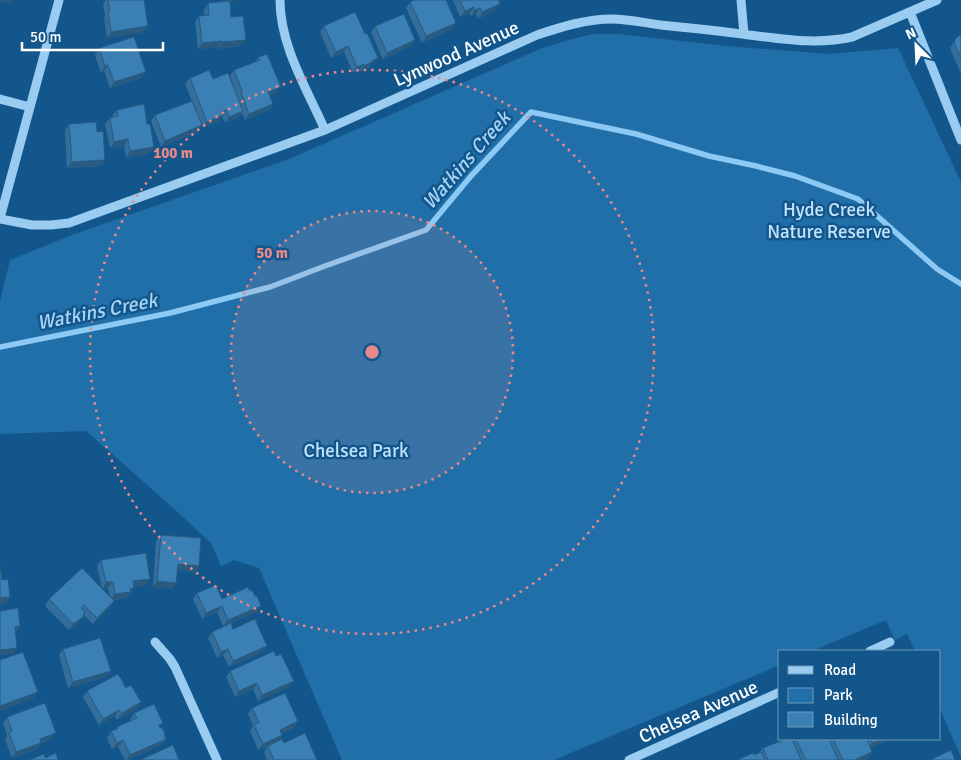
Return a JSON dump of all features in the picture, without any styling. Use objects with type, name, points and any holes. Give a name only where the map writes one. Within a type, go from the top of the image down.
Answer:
[{"type":"street","points":[[0,218],[59,0]]},
{"type":"street","points":[[280,0],[283,31],[289,51],[324,130]]},
{"type":"street","points":[[741,0],[744,34]]},
{"type":"street","name":"Lynwood Avenue","points":[[0,218],[32,224],[51,225],[69,223],[324,130],[556,28],[612,19],[800,42],[820,42],[860,35],[937,0]]},
{"type":"street","points":[[910,12],[961,140]]},
{"type":"street","points":[[0,99],[30,107]]},
{"type":"street","points":[[155,642],[175,667],[217,760]]},
{"type":"street","points":[[872,650],[890,642]]},
{"type":"street","name":"Chelsea Avenue","points":[[629,760],[778,693]]},
{"type":"green space","points":[[593,34],[617,34],[727,46],[829,54],[898,48],[961,182],[961,757],[941,711],[941,650],[915,650],[907,634],[895,640],[886,620],[814,650],[778,650],[778,666],[554,760],[342,760],[259,568],[234,560],[221,566],[211,543],[86,431],[0,434],[0,301],[10,260],[72,235],[289,159],[540,49]]},
{"type":"building","points":[[108,0],[144,0],[148,26],[111,32]]},
{"type":"building","points":[[414,0],[446,0],[456,23],[426,36],[410,2]]},
{"type":"building","points":[[460,0],[499,0],[500,4],[482,12],[480,8],[475,10],[474,7],[465,11]]},
{"type":"building","points":[[230,1],[231,17],[243,16],[246,40],[202,43],[199,16],[209,15],[208,3]]},
{"type":"building","points":[[355,12],[378,58],[364,66],[364,64],[357,67],[348,46],[336,52],[324,26]]},
{"type":"building","points":[[404,14],[415,40],[387,53],[375,26]]},
{"type":"building","points":[[961,35],[961,58],[954,42]]},
{"type":"building","points":[[134,37],[146,72],[114,82],[108,65],[105,66],[99,48]]},
{"type":"building","points":[[267,54],[281,87],[268,92],[273,104],[249,114],[234,70],[260,60],[258,57]]},
{"type":"building","points":[[209,70],[213,79],[228,73],[243,111],[229,117],[226,110],[222,111],[223,115],[207,122],[190,78]]},
{"type":"building","points":[[192,101],[202,125],[165,141],[155,115]]},
{"type":"building","points":[[144,104],[147,124],[150,124],[154,147],[130,151],[128,139],[114,142],[110,118],[118,116],[117,110]]},
{"type":"building","points":[[96,122],[97,132],[103,131],[105,160],[72,162],[69,124]]},
{"type":"building","points":[[161,535],[201,538],[199,566],[178,564],[176,583],[157,581]]},
{"type":"building","points":[[146,553],[150,579],[133,581],[134,588],[130,589],[131,592],[115,594],[113,582],[106,582],[101,560]]},
{"type":"building","points":[[0,563],[2,580],[8,579],[10,597],[0,598]]},
{"type":"building","points":[[82,568],[114,601],[97,618],[84,605],[81,608],[85,612],[84,616],[73,624],[49,599]]},
{"type":"building","points":[[216,585],[222,599],[248,587],[257,596],[261,606],[228,620],[222,606],[206,613],[197,593]]},
{"type":"building","points":[[18,608],[20,626],[15,627],[17,648],[0,650],[0,611]]},
{"type":"building","points":[[255,619],[267,646],[233,661],[228,649],[221,652],[212,632],[231,623],[233,629]]},
{"type":"building","points":[[100,638],[111,671],[73,682],[63,649]]},
{"type":"building","points":[[274,651],[276,656],[281,654],[294,681],[262,695],[257,683],[239,691],[230,671]]},
{"type":"building","points":[[23,652],[38,692],[0,706],[0,660]]},
{"type":"building","points":[[118,674],[126,688],[131,685],[141,702],[122,713],[119,710],[103,719],[87,691]]},
{"type":"building","points":[[285,693],[298,721],[280,730],[282,735],[263,744],[254,725],[259,722],[252,708]]},
{"type":"building","points":[[45,703],[56,733],[40,739],[41,743],[16,752],[9,733],[12,731],[7,717]]},
{"type":"building","points":[[154,704],[163,723],[159,725],[160,728],[162,727],[166,739],[130,755],[123,740],[117,743],[111,731],[137,718],[134,713]]},
{"type":"building","points":[[305,733],[317,760],[274,760],[268,746],[282,739],[284,743]]},
{"type":"building","points":[[783,740],[792,740],[801,760],[768,760],[763,748]]},
{"type":"building","points":[[796,740],[829,740],[838,760],[806,760]]},
{"type":"building","points":[[833,740],[867,740],[872,752],[854,760],[843,760]]},
{"type":"building","points":[[173,745],[179,760],[140,760]]},
{"type":"building","points":[[951,750],[955,760],[930,760]]},
{"type":"building","points":[[761,752],[765,760],[739,759],[753,753],[754,755]]},
{"type":"building","points":[[56,753],[58,760],[29,760],[44,754],[45,758]]},
{"type":"waterway","name":"Watkins Creek","points":[[0,347],[170,313],[270,287],[426,230],[471,176],[531,112],[636,134],[709,156],[795,176],[858,199],[937,269],[961,284]]},
{"type":"park label","name":"Hyde Creek Nature Reserve","points":[[829,220]]},
{"type":"park label","name":"Chelsea Park","points":[[356,450]]}]
